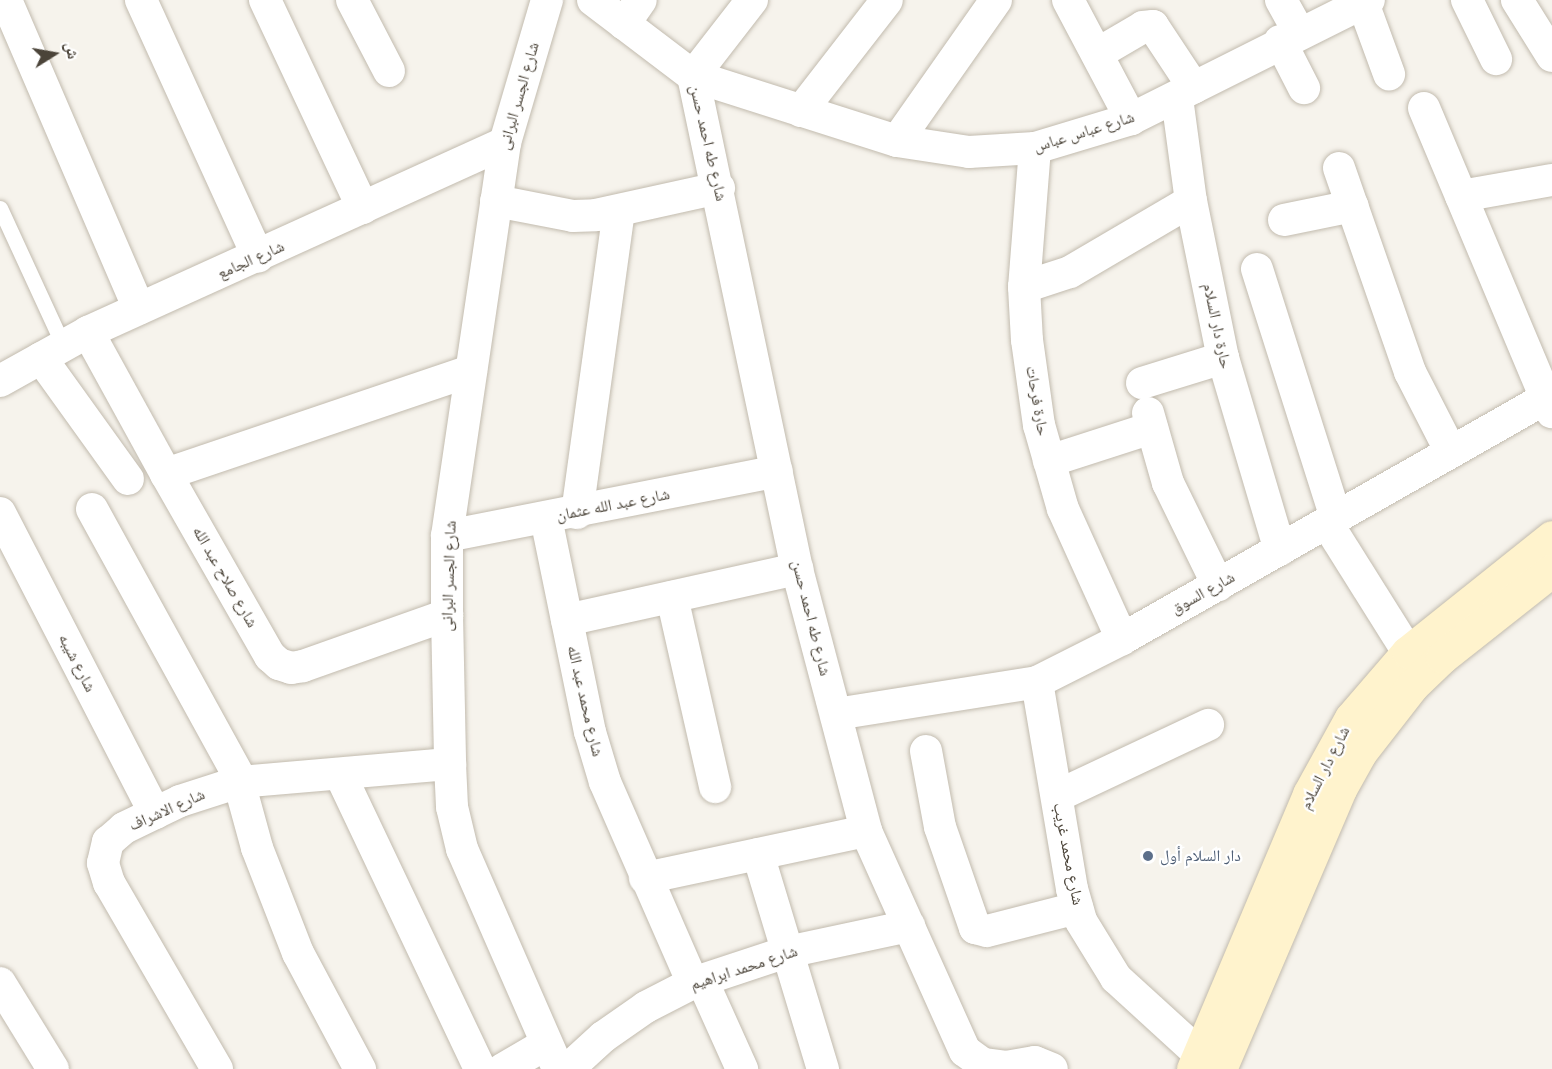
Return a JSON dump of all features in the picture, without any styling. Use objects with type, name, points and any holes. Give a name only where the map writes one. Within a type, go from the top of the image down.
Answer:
[{"type":"main road","name":"شارع دار السلام","points":[[1204,1064],[1329,755],[1351,718],[1408,652],[1552,537]]},
{"type":"main road","name":"شارع دار السلام","points":[[1204,1064],[1360,753],[1412,686],[1442,657],[1552,570]]},
{"type":"street","points":[[6,0],[139,309]]},
{"type":"street","points":[[141,0],[258,257]]},
{"type":"street","points":[[265,0],[363,208]]},
{"type":"street","name":"شارع الجسر البرانى","points":[[547,0],[505,143],[447,536],[447,615],[452,807],[462,849],[552,1057]]},
{"type":"street","name":"شارع عباس عباس","points":[[593,0],[632,12],[693,76],[897,141],[969,152],[1035,148],[1131,119],[1289,37],[1366,1]]},
{"type":"street","points":[[693,76],[752,0]]},
{"type":"street","points":[[801,111],[887,0]]},
{"type":"street","points":[[897,141],[996,0]]},
{"type":"street","points":[[1068,0],[1131,119]]},
{"type":"street","points":[[1281,0],[1304,88]]},
{"type":"street","points":[[1467,0],[1496,59]]},
{"type":"street","points":[[1517,0],[1552,56]]},
{"type":"street","points":[[1366,1],[1389,74]]},
{"type":"street","points":[[342,2],[388,71]]},
{"type":"street","points":[[1097,54],[1143,27],[1154,26],[1185,93]]},
{"type":"street","name":"شارع طه احمد حسن","points":[[693,76],[719,188],[798,569],[866,831],[965,1051],[983,1064],[1006,1067],[1035,1062],[1052,1069]]},
{"type":"street","name":"حارة دار السلام","points":[[1185,93],[1191,201],[1223,358],[1280,550]]},
{"type":"street","points":[[1424,108],[1548,405]]},
{"type":"street","name":"شارع الجامع","points":[[0,381],[64,345],[139,309],[505,143]]},
{"type":"street","name":"حارة فرحات","points":[[1035,148],[1024,287],[1033,382],[1049,461],[1063,509],[1122,639]]},
{"type":"street","points":[[1339,168],[1410,372],[1451,452]]},
{"type":"street","points":[[1461,196],[1552,180]]},
{"type":"street","points":[[496,201],[573,216],[619,212],[719,188]]},
{"type":"street","points":[[1024,287],[1070,272],[1191,201]]},
{"type":"street","points":[[1284,220],[1353,206]]},
{"type":"street","points":[[577,513],[619,212]]},
{"type":"street","points":[[1257,269],[1332,521],[1408,652]]},
{"type":"street","points":[[64,345],[128,479]]},
{"type":"street","name":"شارع صلاح عبد الله","points":[[64,345],[166,474],[270,656],[279,664],[291,668],[303,666],[447,615]]},
{"type":"street","points":[[1142,383],[1223,358]]},
{"type":"street","points":[[166,474],[471,370]]},
{"type":"street","name":"شارع السوق","points":[[836,714],[1037,682],[1122,639],[1451,452],[1548,405]]},
{"type":"street","points":[[1049,461],[1150,420],[1172,493],[1218,585]]},
{"type":"street","name":"شارع عبد الله عثمان","points":[[447,536],[577,513],[777,471]]},
{"type":"street","points":[[92,509],[240,782],[257,848],[298,953],[360,1069]]},
{"type":"street","name":"شارع شيبه","points":[[0,513],[155,813]]},
{"type":"street","name":"شارع محمد عبد الله","points":[[546,518],[593,742],[645,878],[742,1069]]},
{"type":"street","points":[[567,620],[798,569]]},
{"type":"street","points":[[672,597],[715,787]]},
{"type":"street","name":"شارع محمد غريب","points":[[1037,682],[1077,908],[1096,951],[1116,978],[1204,1064]]},
{"type":"street","points":[[1057,796],[1208,725]]},
{"type":"street","points":[[926,751],[940,827],[975,928],[987,931],[1077,908]]},
{"type":"street","name":"شارع الاشراف","points":[[217,1069],[109,883],[102,863],[108,842],[124,828],[155,813],[240,782],[450,764]]},
{"type":"street","points":[[339,774],[480,1069]]},
{"type":"street","points":[[645,878],[866,831]]},
{"type":"street","points":[[758,854],[823,1069]]},
{"type":"street","name":"شارع محمد ابراهيم","points":[[568,1069],[603,1036],[646,1007],[697,981],[787,952],[909,926]]},
{"type":"street","points":[[0,983],[53,1069]]},
{"type":"street","points":[[503,1069],[552,1057]]},
{"type":"lane","points":[[0,208],[64,345]]},
{"type":"place","name":"دار السلام أول","points":[[1148,856]]}]
